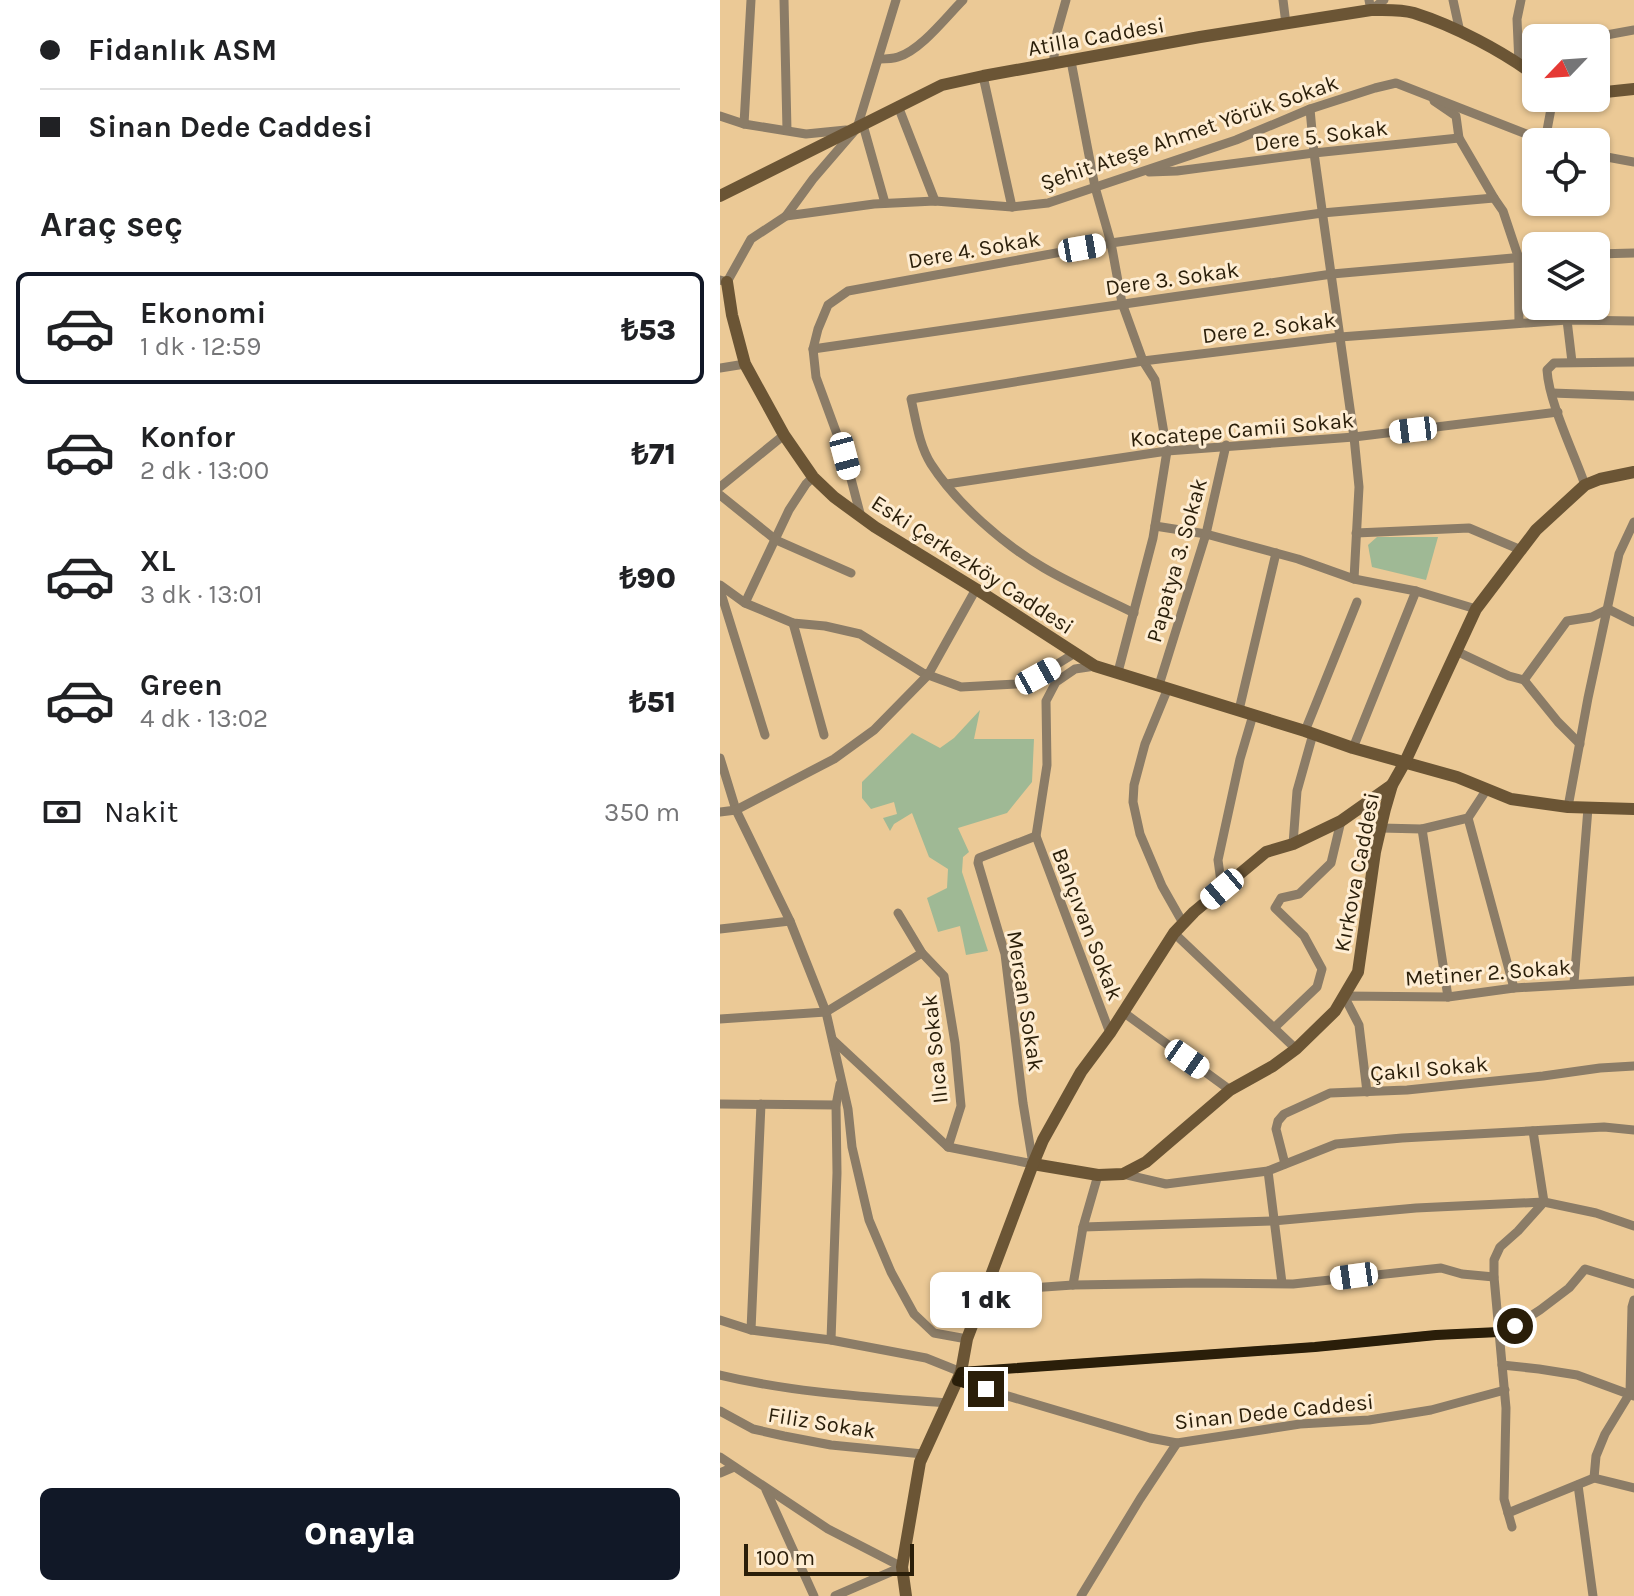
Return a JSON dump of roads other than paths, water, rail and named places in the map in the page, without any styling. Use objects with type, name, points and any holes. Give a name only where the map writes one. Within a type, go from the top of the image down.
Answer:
[{"type":"street","points":[[744,124],[751,0]]},
{"type":"street","points":[[784,0],[787,130]]},
{"type":"street","points":[[786,216],[813,179],[860,126],[896,0]]},
{"type":"street","points":[[879,59],[896,58],[908,53],[963,0]]},
{"type":"street","points":[[1053,65],[1057,32],[1066,0]]},
{"type":"street","points":[[1283,0],[1286,24]]},
{"type":"street","points":[[1370,5],[1384,0]]},
{"type":"street","points":[[1453,0],[1460,32]]},
{"type":"street","points":[[1521,0],[1517,19],[1519,57],[1522,55]]},
{"type":"street","name":"Atilla Caddesi","points":[[720,196],[942,85],[1286,24],[1370,5],[1413,12],[1522,60]]},
{"type":"street","points":[[1610,34],[1634,30]]},
{"type":"street","points":[[1071,61],[1095,187],[1111,243],[1122,303],[1143,361],[1155,380],[1167,451],[1155,526],[1118,672]]},
{"type":"street","points":[[983,76],[1012,207]]},
{"type":"street","name":"Şehit Ateşe Ahmet Yörük Sokak","points":[[724,281],[751,239],[786,216],[885,203],[935,201],[1012,207],[1048,203],[1236,140],[1310,109],[1396,83],[1522,132]]},
{"type":"street","points":[[1610,92],[1634,89]]},
{"type":"street","points":[[1421,92],[1456,116],[1459,138],[1503,211],[1518,256],[1519,323]]},
{"type":"street","points":[[898,106],[935,201]]},
{"type":"street","points":[[1310,109],[1359,487],[1354,579]]},
{"type":"street","points":[[720,116],[744,124],[806,134],[860,126]]},
{"type":"street","points":[[860,126],[885,203]]},
{"type":"street","name":"Dere 5. Sokak","points":[[1140,172],[1177,171],[1459,138]]},
{"type":"street","points":[[1610,158],[1634,162]]},
{"type":"street","name":"Dere 4. Sokak","points":[[861,517],[845,456],[816,377],[813,349],[828,305],[848,291],[1111,243],[1322,213],[1494,198]]},
{"type":"street","points":[[1610,254],[1634,253]]},
{"type":"street","name":"Dere 3. Sokak","points":[[813,349],[1332,274],[1522,256]]},
{"type":"street","name":"Eski Çerkezköy Caddesi","points":[[724,281],[745,364],[784,435],[813,477],[861,517],[1095,666],[1405,762]]},
{"type":"street","points":[[1567,320],[1572,362]]},
{"type":"street","name":"Dere 2. Sokak","points":[[947,484],[922,445],[911,399],[1143,361],[1340,337],[1567,320],[1634,321]]},
{"type":"street","points":[[1585,485],[1558,412],[1547,370],[1554,363],[1634,362]]},
{"type":"street","points":[[720,368],[745,364]]},
{"type":"street","points":[[1552,393],[1634,396]]},
{"type":"street","name":"Kocatepe Camii Sokak","points":[[947,484],[1167,451],[1354,437],[1558,412]]},
{"type":"street","points":[[720,487],[784,435]]},
{"type":"street","name":"Papatya 3. Sokak","points":[[1226,445],[1206,534],[1134,785],[1133,802],[1140,834],[1178,928],[1296,1049]]},
{"type":"street","name":"Kırkova Caddesi","points":[[1033,1164],[1098,1175],[1123,1174],[1146,1162],[1230,1090],[1296,1049],[1335,1011],[1358,972],[1375,852],[1392,785],[1476,609],[1536,530],[1585,485],[1634,472]]},
{"type":"street","points":[[745,603],[789,510],[813,477]]},
{"type":"street","points":[[947,484],[960,502],[1013,547],[1045,569],[1134,613]]},
{"type":"street","points":[[720,495],[776,540],[851,573]]},
{"type":"street","points":[[1568,807],[1619,554],[1634,522]]},
{"type":"street","points":[[1155,526],[1206,534],[1354,579],[1416,591],[1476,609]]},
{"type":"street","points":[[1356,533],[1469,528],[1521,550]]},
{"type":"street","points":[[1239,710],[1276,553]]},
{"type":"street","points":[[720,588],[745,603],[793,623],[860,634],[928,675],[961,687],[1016,684],[1038,676],[1075,653]]},
{"type":"street","points":[[720,588],[765,735]]},
{"type":"street","points":[[720,812],[736,810],[834,759],[874,730],[928,675],[976,589]]},
{"type":"street","points":[[1353,748],[1416,591]]},
{"type":"street","points":[[1293,844],[1297,791],[1309,733],[1357,602]]},
{"type":"street","points":[[1608,609],[1634,622]]},
{"type":"street","points":[[1524,680],[1567,621],[1592,617],[1608,609]]},
{"type":"street","points":[[793,623],[824,735]]},
{"type":"street","points":[[1456,651],[1524,680],[1580,744]]},
{"type":"street","name":"Bahçıvan Sokak","points":[[1095,666],[1075,669],[1056,682],[1046,701],[1047,765],[1036,836],[1110,1033]]},
{"type":"street","points":[[1222,889],[1218,860],[1253,715]]},
{"type":"street","points":[[720,758],[736,810],[790,921],[826,1012],[869,1220],[891,1272],[914,1314],[934,1333],[967,1339]]},
{"type":"street","points":[[1405,762],[1457,777],[1511,799],[1568,807],[1634,809]]},
{"type":"street","points":[[906,1596],[902,1567],[920,1462],[959,1377],[967,1339],[1033,1164],[1081,1072],[1178,928],[1266,852],[1293,844],[1341,821],[1392,785]]},
{"type":"street","points":[[1381,828],[1422,829],[1468,818],[1487,789]]},
{"type":"street","points":[[1574,983],[1588,808]]},
{"type":"street","points":[[1468,818],[1514,988]]},
{"type":"street","points":[[1274,1028],[1317,987],[1322,969],[1304,936],[1275,908],[1281,898],[1299,894],[1331,863],[1341,821]]},
{"type":"street","points":[[1422,829],[1448,997]]},
{"type":"street","name":"Mercan Sokak","points":[[1033,1164],[1005,954],[978,863],[979,858],[1036,836]]},
{"type":"street","name":"Ilıca Sokak","points":[[898,913],[922,953],[944,976],[961,1106],[948,1147]]},
{"type":"street","points":[[720,929],[790,921]]},
{"type":"street","points":[[720,1019],[826,1012],[922,953]]},
{"type":"street","name":"Metiner 2. Sokak","points":[[1344,996],[1448,997],[1514,988],[1634,981]]},
{"type":"street","points":[[1344,996],[1359,1025],[1367,1092]]},
{"type":"street","points":[[1123,1012],[1230,1090]]},
{"type":"street","points":[[832,1039],[948,1147],[1033,1164]]},
{"type":"street","name":"Çakıl Sokak","points":[[1285,1164],[1276,1129],[1278,1121],[1284,1114],[1330,1093],[1407,1090],[1634,1066]]},
{"type":"street","points":[[831,1340],[837,1173],[836,1105],[841,1078]]},
{"type":"street","points":[[720,1104],[836,1105]]},
{"type":"street","points":[[751,1330],[761,1104]]},
{"type":"street","points":[[1123,1174],[1166,1184],[1268,1171],[1336,1144],[1604,1127],[1634,1130]]},
{"type":"street","points":[[1533,1131],[1544,1202]]},
{"type":"street","points":[[1268,1171],[1282,1283]]},
{"type":"street","points":[[1073,1285],[1083,1227],[1098,1175]]},
{"type":"street","points":[[1512,1527],[1504,1499],[1506,1408],[1494,1260],[1500,1247],[1544,1202]]},
{"type":"street","points":[[1083,1227],[1273,1221],[1416,1208],[1544,1202],[1596,1213],[1634,1226]]},
{"type":"street","points":[[985,1291],[1073,1285],[1293,1284],[1441,1268],[1494,1277]]},
{"type":"street","points":[[959,1377],[1499,1332],[1540,1310],[1569,1288],[1585,1269],[1634,1284]]},
{"type":"street","points":[[1594,1478],[1596,1456],[1605,1434],[1632,1394],[1634,1300]]},
{"type":"street","name":"Sinan Dede Caddesi","points":[[720,1320],[751,1330],[831,1340],[926,1358],[959,1377],[1150,1438],[1177,1443],[1300,1424],[1369,1420],[1431,1410],[1505,1390]]},
{"type":"street","points":[[1502,1365],[1577,1375],[1632,1394]]},
{"type":"street","points":[[720,1375],[758,1384],[845,1395],[947,1403]]},
{"type":"street","name":"Filiz Sokak","points":[[720,1411],[753,1429],[784,1436],[831,1445],[923,1454]]},
{"type":"street","points":[[1081,1596],[1177,1443]]},
{"type":"street","points":[[720,1457],[828,1529],[902,1567]]},
{"type":"street","points":[[720,1473],[734,1467]]},
{"type":"street","points":[[1508,1513],[1594,1478],[1634,1488]]},
{"type":"street","points":[[1578,1485],[1593,1596]]},
{"type":"street","points":[[765,1487],[814,1596]]},
{"type":"street","points":[[835,1596],[902,1567]]}]
